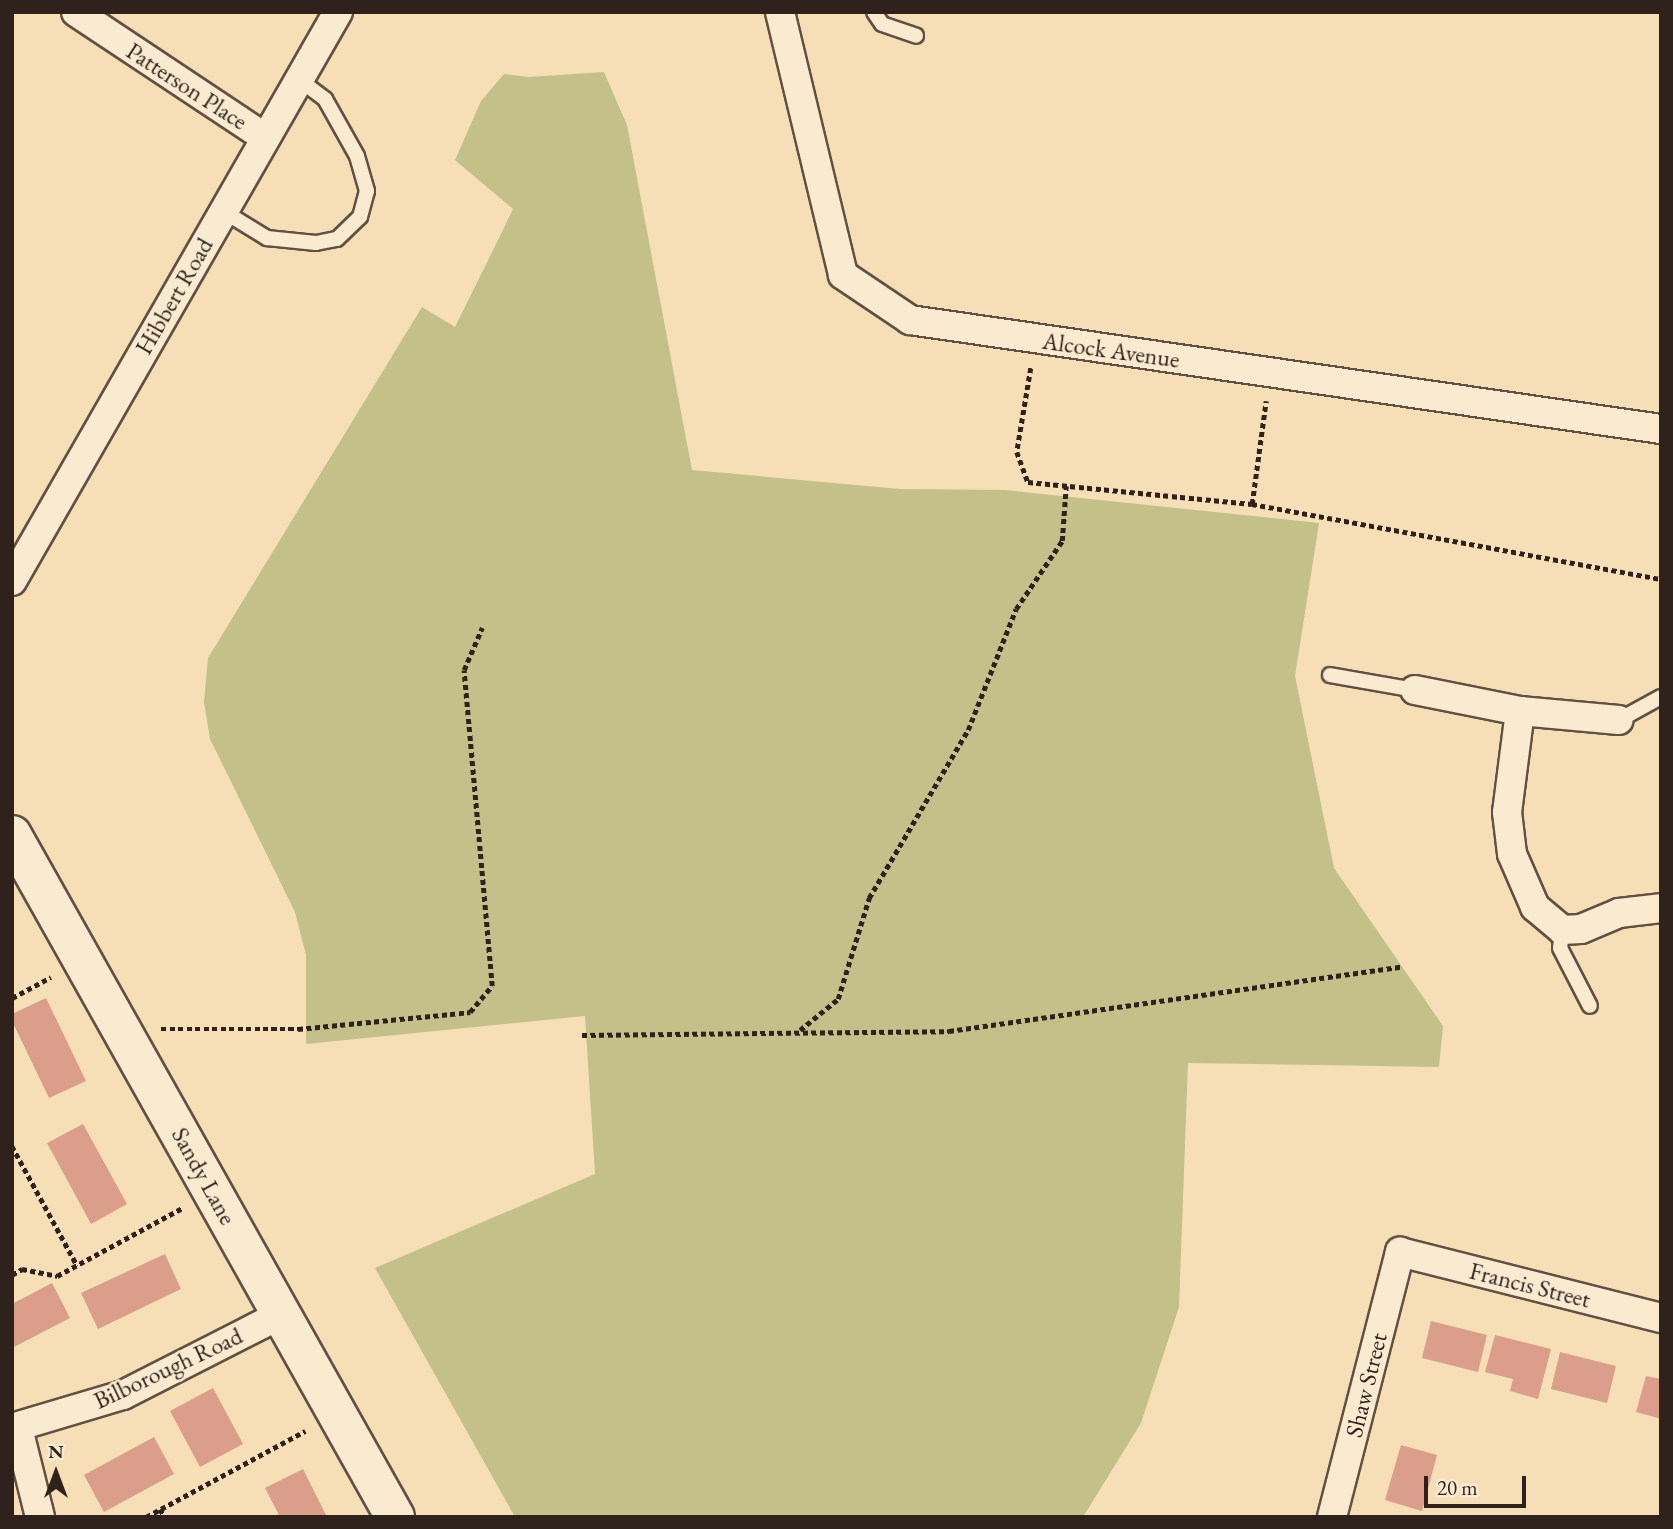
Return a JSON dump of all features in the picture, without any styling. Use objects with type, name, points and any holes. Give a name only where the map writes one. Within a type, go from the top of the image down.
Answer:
[{"type":"street","name":"Patterson Place","points":[[76,12],[264,137]]},
{"type":"street","name":"Hibbert Road","points":[[12,580],[338,12]]},
{"type":"street","name":"Alcock Avenue","points":[[780,12],[842,275],[910,320],[1661,429]]},
{"type":"street","points":[[1415,690],[1520,711],[1619,720]]},
{"type":"street","points":[[1520,711],[1507,812],[1512,854],[1535,907],[1562,930],[1581,929],[1619,913],[1661,908]]},
{"type":"street","name":"Sandy Lane","points":[[12,835],[395,1517]]},
{"type":"street","name":"Francis Street","points":[[1400,1252],[1661,1318]]},
{"type":"street","name":"Shaw Street","points":[[1332,1517],[1400,1252]]},
{"type":"street","name":"Bilborough Road","points":[[15,1428],[123,1395],[282,1314]]},
{"type":"street","points":[[15,1428],[40,1517]]},
{"type":"lane","points":[[874,12],[882,24],[916,36]]},
{"type":"lane","points":[[223,211],[268,238],[316,243],[337,239],[360,217],[367,191],[357,156],[325,99],[300,80]]},
{"type":"lane","points":[[1330,675],[1415,690]]},
{"type":"lane","points":[[1619,720],[1661,697]]},
{"type":"lane","points":[[1562,930],[1560,948],[1590,1006]]},
{"type":"path","points":[[1036,340],[1017,452],[1028,482],[1252,504],[1661,579]]},
{"type":"path","points":[[1252,504],[1270,373]]},
{"type":"path","points":[[799,1031],[838,999],[869,898],[968,730],[1016,609],[1062,541],[1066,486]]},
{"type":"path","points":[[122,1029],[298,1029],[470,1012],[492,986],[464,670],[482,628]]},
{"type":"path","points":[[12,998],[82,960]]},
{"type":"path","points":[[582,1035],[949,1031],[1400,967]]},
{"type":"path","points":[[12,1146],[77,1265]]},
{"type":"path","points":[[12,1275],[22,1269],[57,1276],[213,1191]]},
{"type":"path","points":[[146,1517],[337,1413]]},
{"type":"path","points":[[160,1509],[165,1517]]},
{"type":"shaded area","points":[[604,72],[627,125],[692,470],[900,489],[1005,490],[1319,523],[1295,676],[1334,868],[1443,1026],[1439,1067],[1188,1063],[1179,1307],[1141,1423],[1083,1517],[515,1517],[375,1268],[595,1174],[585,1016],[306,1044],[306,955],[295,912],[210,739],[204,702],[208,658],[422,307],[455,327],[500,236],[513,209],[455,160],[481,101],[504,74],[529,77]]},
{"type":"building","points":[[46,998],[86,1081],[49,1098],[12,1021],[12,1014]]},
{"type":"building","points":[[83,1124],[127,1204],[91,1224],[47,1143]]},
{"type":"building","points":[[165,1254],[181,1289],[98,1329],[81,1293]]},
{"type":"building","points":[[52,1283],[70,1318],[12,1348],[12,1304]]},
{"type":"building","points":[[1431,1321],[1487,1335],[1478,1372],[1422,1358]]},
{"type":"building","points":[[1495,1335],[1551,1349],[1538,1399],[1510,1391],[1513,1379],[1485,1372]]},
{"type":"building","points":[[1560,1352],[1616,1366],[1607,1403],[1551,1389]]},
{"type":"building","points":[[1646,1376],[1661,1379],[1661,1419],[1636,1412]]},
{"type":"building","points":[[213,1388],[243,1444],[200,1467],[170,1411]]},
{"type":"building","points":[[154,1437],[174,1474],[104,1512],[84,1475]]},
{"type":"building","points":[[1401,1445],[1437,1455],[1422,1511],[1385,1500]]},
{"type":"building","points":[[303,1469],[327,1517],[280,1517],[265,1488]]}]
